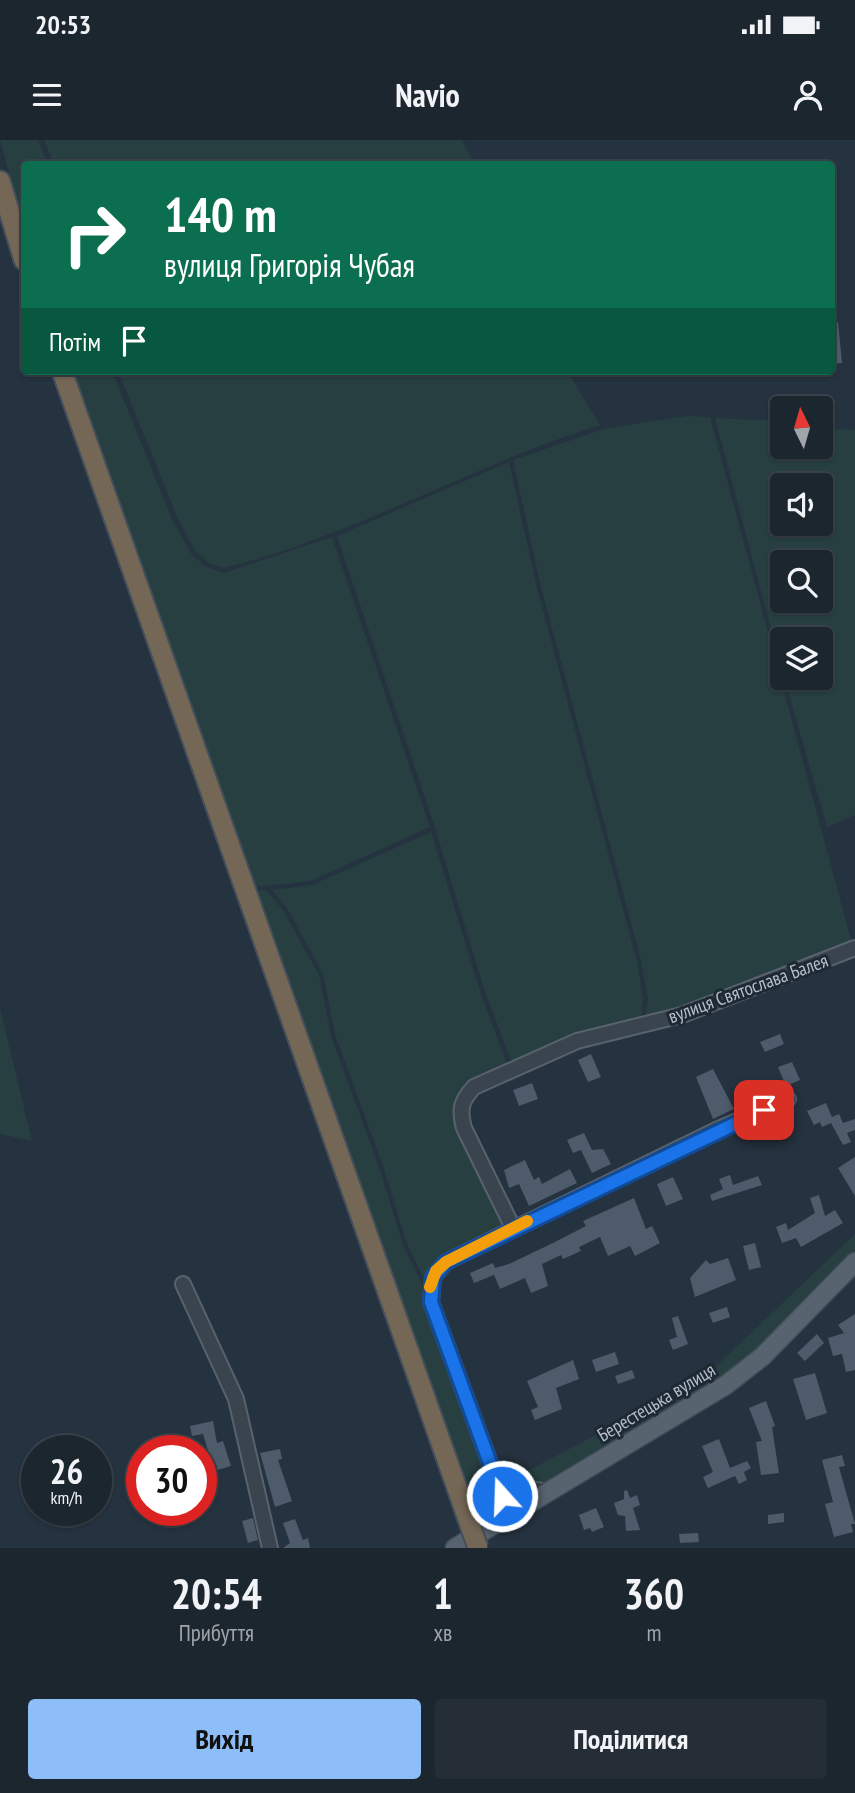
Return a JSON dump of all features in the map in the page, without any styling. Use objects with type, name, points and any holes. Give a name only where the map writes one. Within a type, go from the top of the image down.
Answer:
[{"type":"highway","points":[[0,180],[21,251]]},
{"type":"highway","points":[[63,375],[478,1548]]},
{"type":"main road","name":"Берестецька вулиця","points":[[454,1548],[726,1385],[763,1356],[855,1262]]},
{"type":"street","name":"вулиця Святослава Балея","points":[[513,1228],[464,1128],[460,1112],[462,1100],[474,1087],[577,1041],[682,1015],[855,948]]},
{"type":"street","points":[[509,1515],[431,1302],[433,1277],[446,1262],[513,1228],[788,1099]]},
{"type":"street","points":[[183,1283],[236,1399],[270,1548]]},
{"type":"street","points":[[495,1478],[505,1484],[548,1492]]},
{"type":"green space","points":[[0,140],[38,140],[47,161],[21,161],[21,218]]},
{"type":"green space","points":[[44,140],[462,140],[473,161],[53,161]]},
{"type":"green space","points":[[73,375],[114,375],[173,522],[192,555],[206,567],[224,573],[332,537],[430,827],[311,881],[255,887]]},
{"type":"green space","points":[[120,375],[569,375],[600,425],[552,441],[320,538],[224,568],[209,563],[196,552],[178,519]]},
{"type":"green space","points":[[687,416],[710,417],[770,639],[770,690],[784,690],[853,947],[645,1022],[648,999],[641,960],[541,587],[513,460],[604,429]]},
{"type":"green space","points":[[715,418],[770,420],[770,459],[833,459],[833,429],[855,430],[855,815],[827,827],[788,690],[833,690],[833,627],[771,627]]},
{"type":"green space","points":[[509,462],[537,588],[637,961],[643,999],[641,1023],[510,1069],[511,1060],[485,992],[435,828],[337,536]]},
{"type":"green space","points":[[431,832],[481,994],[506,1061],[505,1071],[460,1099],[510,1226],[444,1260],[427,1285],[407,1244],[384,1169],[335,1034],[323,974],[287,908],[272,890],[312,885]]},
{"type":"green space","points":[[266,890],[283,910],[319,975],[331,1036],[380,1170],[403,1245],[427,1294],[503,1509],[480,1524],[256,891]]},
{"type":"green space","points":[[0,1008],[32,1141],[0,1134]]},
{"type":"green space","points":[[855,1234],[855,1251],[758,1351],[722,1378],[539,1488],[506,1482],[668,1397],[714,1368]]},
{"type":"building","points":[[835,322],[838,322],[842,363],[835,364]]},
{"type":"building","points":[[780,1034],[784,1044],[765,1052],[760,1042]]},
{"type":"building","points":[[591,1054],[601,1077],[588,1082],[578,1060]]},
{"type":"building","points":[[792,1062],[800,1080],[786,1086],[778,1067]]},
{"type":"building","points":[[713,1069],[734,1109],[713,1119],[696,1077]]},
{"type":"building","points":[[532,1083],[538,1099],[519,1106],[513,1090]]},
{"type":"building","points":[[826,1103],[832,1117],[839,1114],[843,1123],[855,1119],[855,1130],[847,1133],[851,1142],[843,1145],[831,1123],[822,1127],[820,1122],[814,1125],[807,1111]]},
{"type":"building","points":[[584,1133],[592,1150],[603,1149],[611,1164],[592,1173],[581,1150],[573,1153],[567,1140]]},
{"type":"building","points":[[855,1157],[855,1196],[838,1168]]},
{"type":"building","points":[[525,1160],[534,1180],[539,1177],[542,1184],[570,1169],[577,1183],[529,1206],[519,1184],[509,1188],[504,1170]]},
{"type":"building","points":[[730,1175],[733,1185],[758,1176],[762,1185],[712,1201],[710,1195],[723,1189],[719,1179]]},
{"type":"building","points":[[673,1177],[683,1199],[666,1206],[657,1184]]},
{"type":"building","points":[[819,1195],[825,1216],[835,1210],[843,1223],[801,1247],[796,1238],[782,1243],[776,1227],[786,1223],[788,1230],[815,1213],[810,1198]]},
{"type":"building","points":[[634,1198],[646,1229],[652,1226],[660,1243],[635,1256],[630,1246],[608,1256],[600,1237],[579,1247],[581,1251],[563,1259],[561,1255],[542,1264],[548,1286],[531,1293],[525,1278],[500,1289],[494,1275],[474,1283],[470,1273],[493,1263],[495,1268],[509,1264],[586,1226],[583,1221]]},
{"type":"building","points":[[755,1243],[761,1267],[749,1270],[743,1246]]},
{"type":"building","points":[[728,1258],[736,1280],[695,1297],[690,1278],[706,1260],[710,1264]]},
{"type":"building","points":[[727,1307],[730,1317],[713,1323],[709,1313]]},
{"type":"building","points":[[855,1314],[855,1370],[846,1372],[842,1354],[833,1356],[828,1338],[844,1333],[838,1325]]},
{"type":"building","points":[[678,1316],[688,1344],[673,1350],[669,1340],[677,1337],[672,1318]]},
{"type":"building","points":[[817,1334],[824,1343],[805,1361],[797,1353]]},
{"type":"building","points":[[615,1352],[619,1364],[596,1372],[592,1360]]},
{"type":"building","points":[[573,1360],[579,1379],[556,1388],[562,1409],[535,1420],[531,1410],[538,1407],[527,1381]]},
{"type":"building","points":[[632,1370],[635,1378],[618,1384],[615,1376]]},
{"type":"building","points":[[815,1373],[827,1413],[806,1420],[793,1379]]},
{"type":"building","points":[[766,1401],[775,1426],[772,1427],[779,1473],[761,1475],[756,1442],[762,1441],[749,1408]]},
{"type":"building","points":[[213,1421],[216,1435],[192,1435],[190,1426]]},
{"type":"building","points":[[719,1439],[730,1468],[747,1461],[751,1468],[744,1472],[747,1480],[739,1484],[735,1476],[708,1488],[703,1477],[713,1472],[702,1446]]},
{"type":"building","points":[[223,1441],[231,1466],[217,1470],[217,1443]]},
{"type":"building","points":[[280,1449],[282,1459],[278,1460],[292,1501],[275,1507],[260,1453]]},
{"type":"building","points":[[842,1455],[845,1466],[839,1467],[855,1524],[851,1524],[853,1532],[834,1537],[825,1504],[833,1502],[822,1460]]},
{"type":"building","points":[[627,1490],[630,1498],[637,1495],[640,1505],[633,1508],[640,1530],[626,1531],[625,1516],[618,1515],[614,1503],[624,1499],[624,1491]]},
{"type":"building","points":[[596,1508],[604,1527],[592,1532],[590,1528],[584,1530],[579,1515]]},
{"type":"building","points":[[784,1513],[784,1522],[768,1524],[768,1515]]},
{"type":"building","points":[[253,1518],[258,1540],[248,1543],[242,1521]]},
{"type":"building","points":[[295,1519],[303,1540],[308,1538],[310,1548],[283,1548],[290,1543],[283,1523]]},
{"type":"building","points":[[698,1533],[699,1542],[680,1543],[679,1534]]},
{"type":"slow traffic","points":[[430,1287],[436,1271],[446,1262],[527,1221]]},
{"type":"route","points":[[502,1496],[431,1302],[430,1289],[436,1271],[446,1262],[513,1228],[716,1130],[764,1110]]}]
